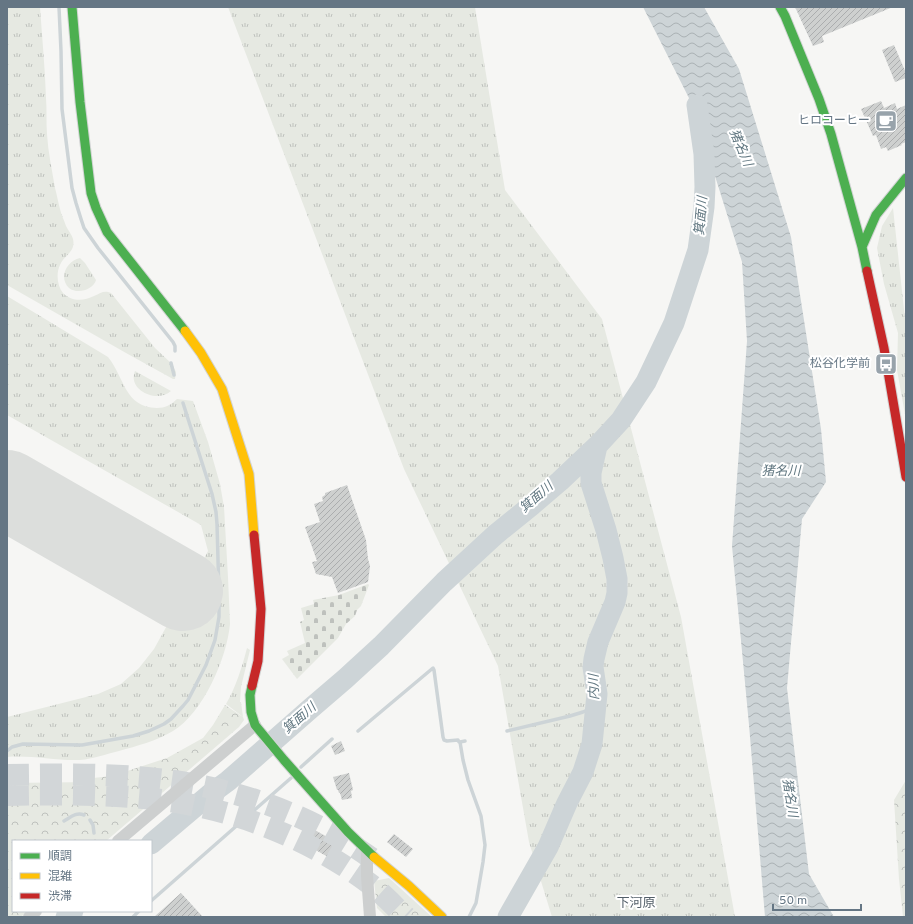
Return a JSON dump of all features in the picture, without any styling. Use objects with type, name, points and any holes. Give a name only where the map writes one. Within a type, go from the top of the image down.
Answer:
[{"type":"street","points":[[72,7],[78,63],[80,102],[91,193],[96,208],[107,232],[186,332],[222,389],[249,474],[261,609],[259,653],[250,695],[251,712],[256,727],[348,832],[442,917]]},
{"type":"street","points":[[780,7],[819,99],[831,134],[862,247],[884,348],[906,477]]},
{"type":"street","points":[[862,247],[870,211],[906,178]]},
{"type":"street","points":[[849,202],[870,211]]},
{"type":"street","points":[[119,840],[256,727]]},
{"type":"street","points":[[367,850],[366,876],[370,917]]},
{"type":"green space","points":[[7,7],[40,7],[49,154],[60,211],[72,237],[73,243],[73,247],[59,268],[59,287],[67,296],[78,300],[90,298],[104,292],[111,293],[155,348],[172,364],[176,372],[175,379],[126,353],[7,285]]},
{"type":"green space","points":[[228,7],[475,7],[505,190],[602,319],[681,617],[735,917],[552,917],[529,842],[498,666],[404,469]]},
{"type":"green space","points":[[893,208],[906,328],[906,420],[897,370],[898,333],[884,284],[877,248],[882,226]]},
{"type":"green space","points":[[80,258],[96,280],[95,283],[89,288],[77,291],[69,288],[64,279],[64,274],[71,262]]},
{"type":"green space","points":[[7,296],[108,357],[114,365],[126,390],[138,403],[157,408],[168,406],[177,399],[193,401],[208,442],[220,484],[224,507],[230,624],[224,653],[212,684],[194,711],[184,723],[173,731],[160,738],[140,745],[80,760],[7,757],[7,717],[98,694],[121,684],[139,668],[154,649],[208,551],[201,525],[7,415]]},
{"type":"green space","points":[[135,371],[171,391],[165,395],[158,396],[145,393],[135,384]]},
{"type":"green space","points":[[368,584],[369,585],[361,606],[357,610],[355,616],[346,624],[338,638],[297,679],[282,659],[289,655],[287,651],[305,643],[300,622],[304,620],[301,608],[314,604],[313,600],[339,595]]},
{"type":"green space","points":[[247,648],[250,650],[241,687],[240,702],[243,717],[226,704],[233,691]]},
{"type":"green space","points":[[225,705],[243,717],[244,720],[239,727],[107,840],[12,840],[12,912],[26,912],[21,917],[7,917],[7,783],[92,782],[93,778],[112,776],[167,758],[203,738]]},
{"type":"green space","points":[[906,780],[906,917],[903,917],[894,800]]},
{"type":"green space","points":[[389,878],[432,917],[386,917],[377,908],[374,881]]},
{"type":"water","name":"猪名川","points":[[643,7],[704,7],[739,69],[791,237],[821,429],[826,482],[802,519],[787,688],[809,874],[834,917],[765,917],[732,546],[747,341],[742,262],[693,106]]},
{"type":"building","points":[[795,7],[893,7],[822,36],[824,42],[813,46]]},
{"type":"building","points":[[894,45],[906,73],[906,78],[895,82],[882,50]]},
{"type":"building","name":"ヒロコーヒー","points":[[881,101],[884,108],[895,103],[897,109],[906,105],[906,142],[888,151],[886,147],[881,149],[876,135],[873,136],[861,109]]},
{"type":"building","points":[[347,485],[366,540],[370,566],[368,582],[338,593],[332,577],[316,574],[312,562],[317,561],[305,527],[320,522],[314,504],[323,501],[322,497],[325,493]]},
{"type":"building","points":[[341,741],[345,751],[335,755],[331,746]]},
{"type":"building","points":[[349,773],[353,790],[351,791],[352,798],[342,800],[333,777]]},
{"type":"building","points":[[313,829],[329,838],[332,832],[344,842],[335,861],[305,844]]},
{"type":"building","points":[[394,834],[413,849],[406,857],[387,842]]},
{"type":"building","points":[[181,893],[203,917],[154,917]]},
{"type":"waterway","points":[[59,7],[62,109],[72,188],[84,228],[98,248],[173,342],[175,351]]},
{"type":"waterway","name":"箕面川","points":[[152,843],[228,781],[345,679],[381,646],[444,582],[495,535],[560,481],[597,446],[621,420],[646,382],[674,323],[698,250],[704,207],[705,187],[704,154],[697,105]]},
{"type":"waterway","points":[[171,363],[174,375]]},
{"type":"waterway","points":[[7,751],[12,747],[23,744],[82,745],[133,736],[149,731],[171,719],[183,706],[188,700],[206,665],[215,640],[219,617],[216,512],[212,494],[183,403]]},
{"type":"waterway","name":"内川","points":[[508,917],[548,847],[567,803],[583,772],[592,744],[597,694],[593,667],[594,659],[598,642],[615,602],[617,593],[617,579],[613,558],[591,483],[591,473],[597,446]]},
{"type":"waterway","points":[[358,731],[433,668],[444,740],[458,740],[460,742]]},
{"type":"waterway","points":[[507,731],[570,716],[596,706]]},
{"type":"waterway","points":[[301,767],[332,739]]},
{"type":"waterway","points":[[465,741],[460,742],[463,760],[468,780],[481,816],[485,845],[476,903],[469,917]]},
{"type":"waterway","points":[[152,900],[291,778]]},
{"type":"waterway","points":[[64,821],[76,815],[84,815]]},
{"type":"waterway","points":[[90,820],[93,825],[94,833]]},
{"type":"waterway","name":"箕面川","points":[[66,917],[72,912]]},
{"type":"waterway","points":[[133,917],[138,912]]},
{"type":"runway","points":[[7,490],[183,591]]},
{"type":"tunnel","points":[[7,775],[123,776],[169,780],[215,789],[262,802],[286,811],[330,832],[371,858]]},
{"type":"tunnel","points":[[7,795],[41,794],[143,798],[174,802],[234,815],[263,825],[319,851],[370,884],[406,917]]},
{"type":"traffic: fast","points":[[72,7],[80,102],[91,193],[96,208],[107,232],[185,331]]},
{"type":"traffic: fast","points":[[780,7],[819,99],[831,134],[862,247],[867,271]]},
{"type":"traffic: fast","points":[[862,247],[876,215],[906,178]]},
{"type":"traffic: fast","points":[[252,686],[250,695],[251,712],[255,725],[348,832],[374,857]]},
{"type":"traffic: slow","points":[[185,331],[201,353],[222,389],[249,474],[254,535]]},
{"type":"traffic: slow","points":[[374,857],[409,886],[442,917]]},
{"type":"traffic: jam","points":[[867,271],[884,348],[906,477]]},
{"type":"traffic: jam","points":[[252,686],[258,661],[261,609],[254,535]]},
{"type":"place","name":"ヒロコーヒー","points":[[886,121]]},
{"type":"place","name":"松谷化学前","points":[[886,364]]},
{"type":"district","name":"下河原","points":[[636,904]]}]
